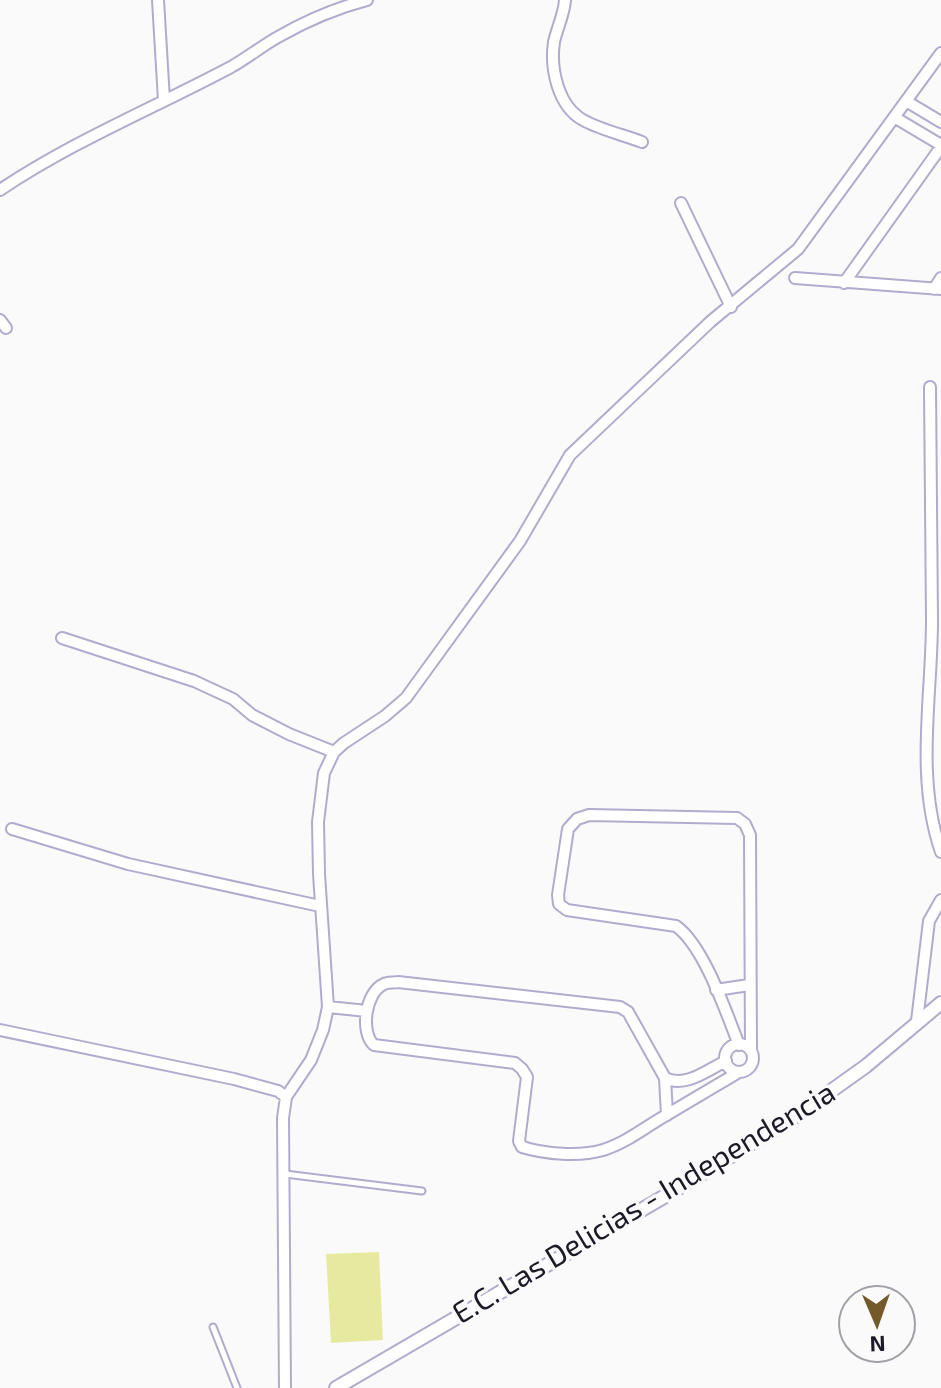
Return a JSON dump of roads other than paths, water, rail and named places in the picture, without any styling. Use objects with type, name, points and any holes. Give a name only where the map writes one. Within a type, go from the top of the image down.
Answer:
[{"type":"street","points":[[158,0],[164,100]]},
{"type":"street","points":[[0,190],[138,111],[234,65],[277,38],[340,7],[367,0]]},
{"type":"street","points":[[565,0],[563,18],[554,41],[553,73],[565,102],[583,120],[642,142]]},
{"type":"street","points":[[285,1388],[283,1118],[286,1097],[311,1060],[328,1007],[320,906],[318,822],[324,773],[334,752],[406,698],[520,541],[570,455],[710,322],[798,249],[941,53]]},
{"type":"street","points":[[906,101],[941,122]]},
{"type":"street","points":[[844,283],[941,146],[894,117]]},
{"type":"street","points":[[681,203],[731,307]]},
{"type":"street","points":[[795,278],[938,289],[941,278]]},
{"type":"street","points":[[930,387],[932,622],[926,751],[931,824],[941,852]]},
{"type":"street","points":[[62,638],[194,681],[233,699],[252,715],[289,734],[334,752]]},
{"type":"street","points":[[667,1115],[665,1078],[628,1012],[620,1007],[398,982],[383,984],[374,993],[367,1011],[367,1034],[374,1045],[515,1063],[522,1069],[527,1077],[519,1141],[522,1147],[533,1151],[577,1153],[600,1151],[619,1143],[667,1115],[751,1065],[751,1051],[749,985],[750,835],[745,824],[737,818],[589,815],[577,819],[568,829],[558,895],[559,904],[567,910],[676,926],[688,934],[739,1045],[751,1051]]},
{"type":"street","points":[[12,829],[128,864],[320,906]]},
{"type":"street","points":[[917,1021],[929,921],[941,900]]},
{"type":"street","points":[[716,990],[749,985]]},
{"type":"street","name":"E.C. Las Delicias - Independencia","points":[[336,1388],[796,1116],[866,1066],[941,1003]]},
{"type":"street","points":[[328,1007],[367,1011]]},
{"type":"street","points":[[0,1030],[234,1079],[278,1091],[286,1097]]},
{"type":"street","points":[[665,1078],[684,1082],[726,1061],[730,1048],[739,1045]]},
{"type":"street","points":[[726,1061],[731,1069],[739,1072]]},
{"type":"lane","points":[[284,1174],[422,1191]]},
{"type":"lane","points":[[213,1327],[237,1388]]}]
